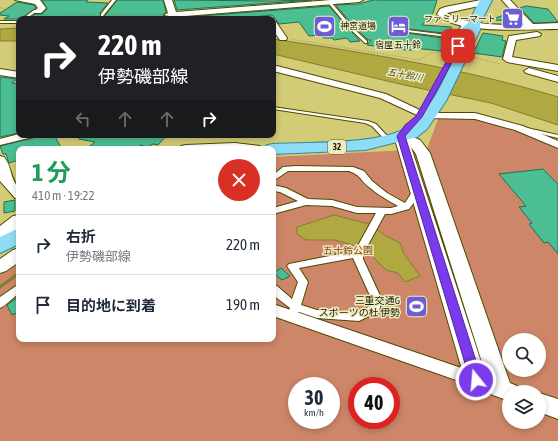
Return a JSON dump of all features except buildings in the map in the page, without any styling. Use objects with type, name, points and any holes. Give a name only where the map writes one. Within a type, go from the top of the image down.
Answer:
[{"type":"main road","name":"32","points":[[276,149],[349,146],[411,134],[417,130],[457,55],[474,30],[472,25],[486,1]]},
{"type":"main road","points":[[0,246],[16,237]]},
{"type":"street","points":[[19,0],[39,1],[42,8],[36,11]]},
{"type":"street","points":[[168,0],[171,15],[264,11],[359,0]]},
{"type":"street","points":[[453,0],[463,6]]},
{"type":"street","points":[[506,0],[530,26]]},
{"type":"street","points":[[486,1],[445,10],[442,14],[448,18],[472,25],[558,26]]},
{"type":"street","points":[[276,28],[283,38]]},
{"type":"street","points":[[537,34],[512,38],[507,59],[558,68]]},
{"type":"street","points":[[540,74],[538,70],[542,66],[546,66]]},
{"type":"street","points":[[276,69],[383,96],[427,112],[468,115],[519,128],[558,145]]},
{"type":"street","points":[[529,71],[558,79]]},
{"type":"street","points":[[0,72],[16,75]]},
{"type":"street","points":[[0,142],[17,138]]},
{"type":"street","points":[[394,138],[420,194],[476,380]]},
{"type":"street","points":[[394,138],[415,144],[423,153],[503,385]]},
{"type":"street","points":[[0,159],[5,168],[6,181],[16,192]]},
{"type":"street","points":[[276,177],[286,169],[350,169],[361,173],[369,184],[384,195],[406,207]]},
{"type":"street","points":[[276,189],[283,190],[306,202]]},
{"type":"street","points":[[276,210],[306,202],[332,203],[379,215],[406,207],[416,194],[420,194]]},
{"type":"street","points":[[276,310],[340,317],[359,317],[375,308],[377,300],[358,259],[358,254],[379,215]]},
{"type":"street","points":[[0,234],[16,222]]},
{"type":"street","points":[[294,312],[303,282],[292,266],[358,254]]},
{"type":"street","points":[[0,267],[16,256]]},
{"type":"street","points":[[0,304],[16,290]]},
{"type":"street","points":[[276,292],[294,312],[502,390]]},
{"type":"street","points":[[546,405],[558,409]]},
{"type":"lane","points":[[102,15],[114,0]]},
{"type":"lane","points":[[330,3],[351,28],[366,42]]},
{"type":"lane","points":[[28,16],[36,11]]},
{"type":"lane","points":[[0,22],[16,22]]},
{"type":"lane","points":[[400,30],[456,37],[463,26],[472,25]]},
{"type":"lane","points":[[530,26],[537,34]]},
{"type":"lane","points":[[276,108],[366,122],[374,125],[394,138]]},
{"type":"lane","points":[[519,128],[558,138]]},
{"type":"path","points":[[375,0],[397,20],[408,21],[419,18],[440,21]]},
{"type":"path","points":[[0,8],[102,15],[171,15]]},
{"type":"path","points":[[366,42],[382,40],[396,34],[397,32],[385,30],[397,20]]},
{"type":"path","points":[[400,30],[409,22],[408,21]]},
{"type":"path","points":[[283,38],[419,60],[432,53],[457,55],[501,64]]},
{"type":"green space","name":"三重交通G スポーツの杜 伊勢","points":[[463,117],[488,121],[500,125],[558,149],[558,441],[0,441],[0,274],[16,262],[16,342],[276,342],[276,157],[427,149],[438,119]]},
{"type":"water","points":[[16,28],[16,41],[0,41],[0,29]]},
{"type":"water","name":"五十鈴川","points":[[276,39],[381,56],[452,70],[558,97],[558,125],[491,103],[404,85],[276,55]]},
{"type":"water","points":[[334,215],[369,224],[386,236],[400,243],[404,254],[420,276],[405,282],[398,273],[386,270],[373,257],[356,246],[335,240],[306,240],[297,234],[297,227]]},
{"type":"waterway","points":[[0,287],[16,275]]},
{"type":"place","name":"ファミリーマート","points":[[512,19]]},
{"type":"place","name":"神宮道場","points":[[324,26]]},
{"type":"place","name":"宿屋 五十鈴","points":[[398,26]]},
{"type":"place","name":"三重交通G スポーツの杜 伊勢","points":[[416,306]]},
{"type":"route","points":[[458,46],[419,117],[408,126],[401,136],[476,380]]},
{"type":"park label","name":"五十鈴公園","points":[[348,250]]}]
